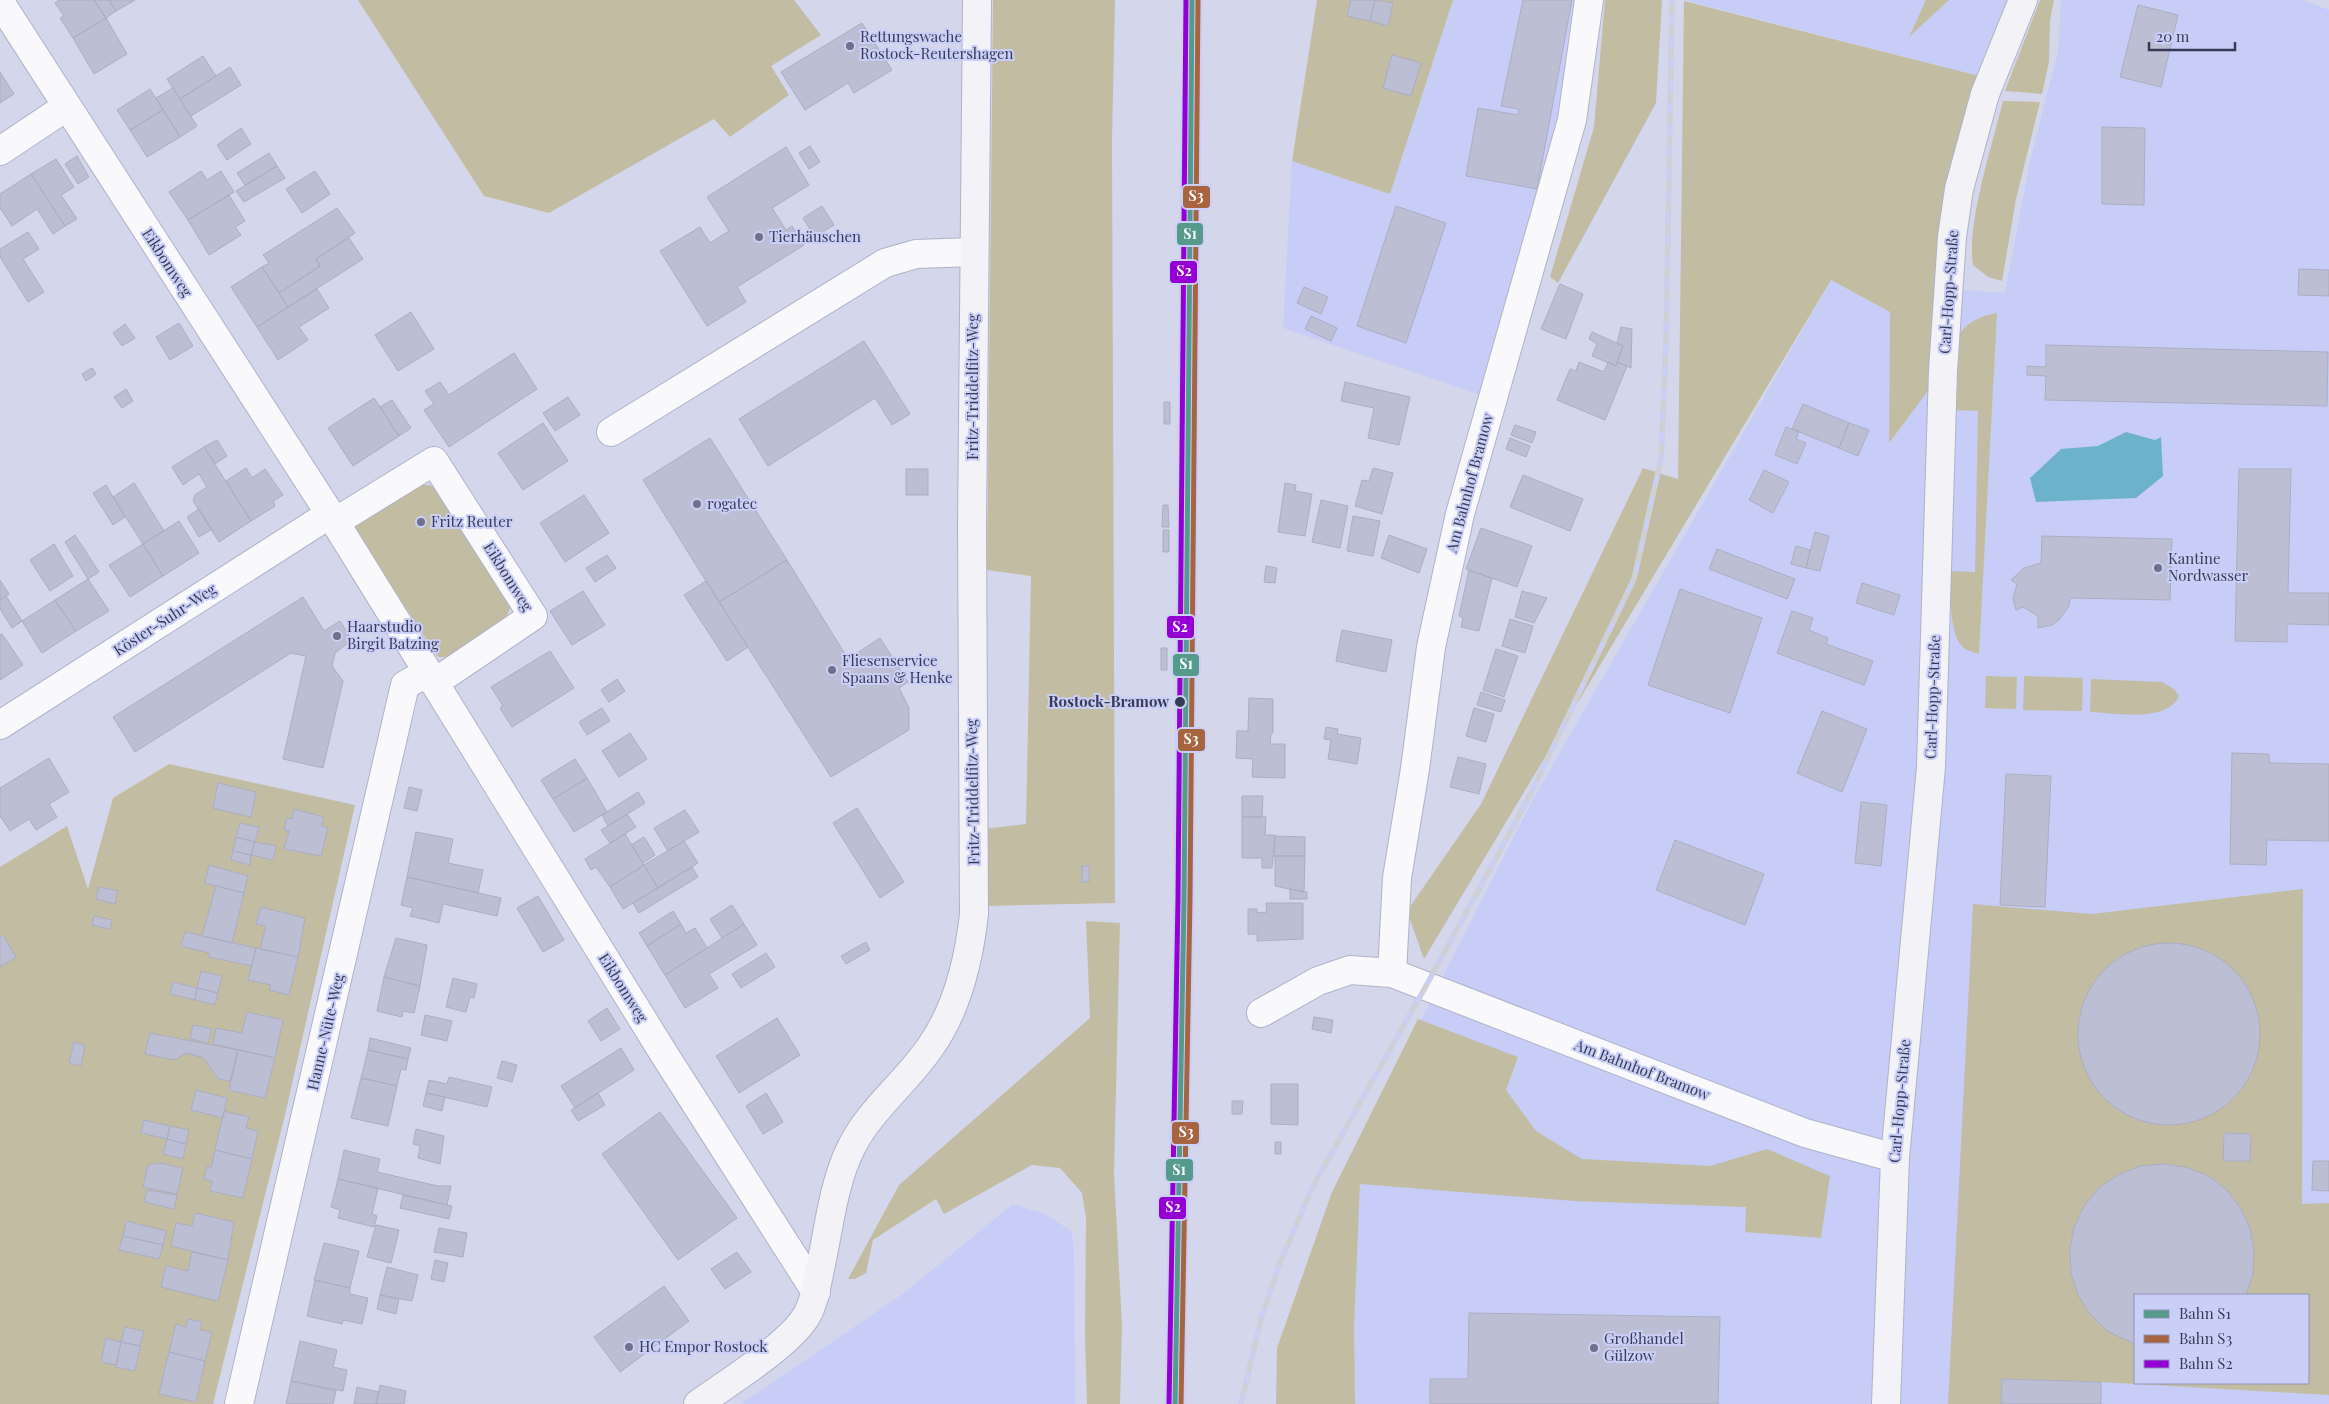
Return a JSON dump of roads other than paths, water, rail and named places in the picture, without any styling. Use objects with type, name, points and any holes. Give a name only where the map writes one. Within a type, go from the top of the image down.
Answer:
[{"type":"street","name":"Fritz-Triddelfitz-Weg","points":[[698,1404],[793,1335],[808,1313],[816,1292],[839,1181],[851,1148],[866,1123],[931,1046],[948,1015],[970,947],[974,914],[972,775],[977,0]]},
{"type":"street","name":"Am Bahnhof Bramow","points":[[1392,973],[1397,878],[1415,769],[1431,647],[1464,498],[1572,120],[1589,0]]},
{"type":"street","name":"Carl-Hopp-Straße","points":[[1886,1404],[1895,1158],[1931,768],[1943,371],[1952,237],[1959,190],[1985,94],[2023,0]]},
{"type":"street","name":"Eikbomweg","points":[[0,2],[66,108],[332,518],[659,1046],[816,1292]]},
{"type":"street","points":[[0,151],[66,108]]},
{"type":"street","points":[[611,432],[885,263],[916,254],[974,252]]},
{"type":"street","name":"Eikbomweg","points":[[332,518],[434,461],[533,616],[431,678]]},
{"type":"street","name":"Köster-Suhr-Weg","points":[[0,726],[332,518]]},
{"type":"street","name":"Hanne-Nüte-Weg","points":[[239,1404],[405,685],[431,678]]},
{"type":"street","name":"Am Bahnhof Bramow","points":[[1262,1013],[1318,981],[1350,970],[1392,973],[1805,1133],[1895,1158]]},
{"type":"railway","points":[[1241,1404],[1262,1315],[1280,1263],[1313,1186],[1426,986],[1528,799],[1634,579],[1661,459],[1666,343],[1672,0]]},
{"type":"rail line","name":"S2","points":[[1169,1404],[1178,899],[1186,0]]},
{"type":"rail line","name":"S1","points":[[1175,1404],[1184,899],[1192,0]]},
{"type":"rail line","name":"S3","points":[[1181,1404],[1190,899],[1198,0]]},
{"type":"place","name":"Rettungswache Rostock-Reutershagen","points":[[850,46]]},
{"type":"place","name":"Tierhäuschen","points":[[759,237]]},
{"type":"place","name":"rogatec","points":[[697,504]]},
{"type":"place","name":"Fritz Reuter","points":[[421,522]]},
{"type":"place","name":"Kantine Nordwasser","points":[[2158,568]]},
{"type":"place","name":"Haarstudio Birgit Batzing","points":[[337,636]]},
{"type":"place","name":"Fliesenservice Spaans & Henke","points":[[832,670]]},
{"type":"place","name":"Rostock-Bramow","points":[[1180,702]]},
{"type":"place","name":"HC Empor Rostock","points":[[629,1347]]},
{"type":"place","name":"Großhandel Gülzow","points":[[1594,1348]]}]
